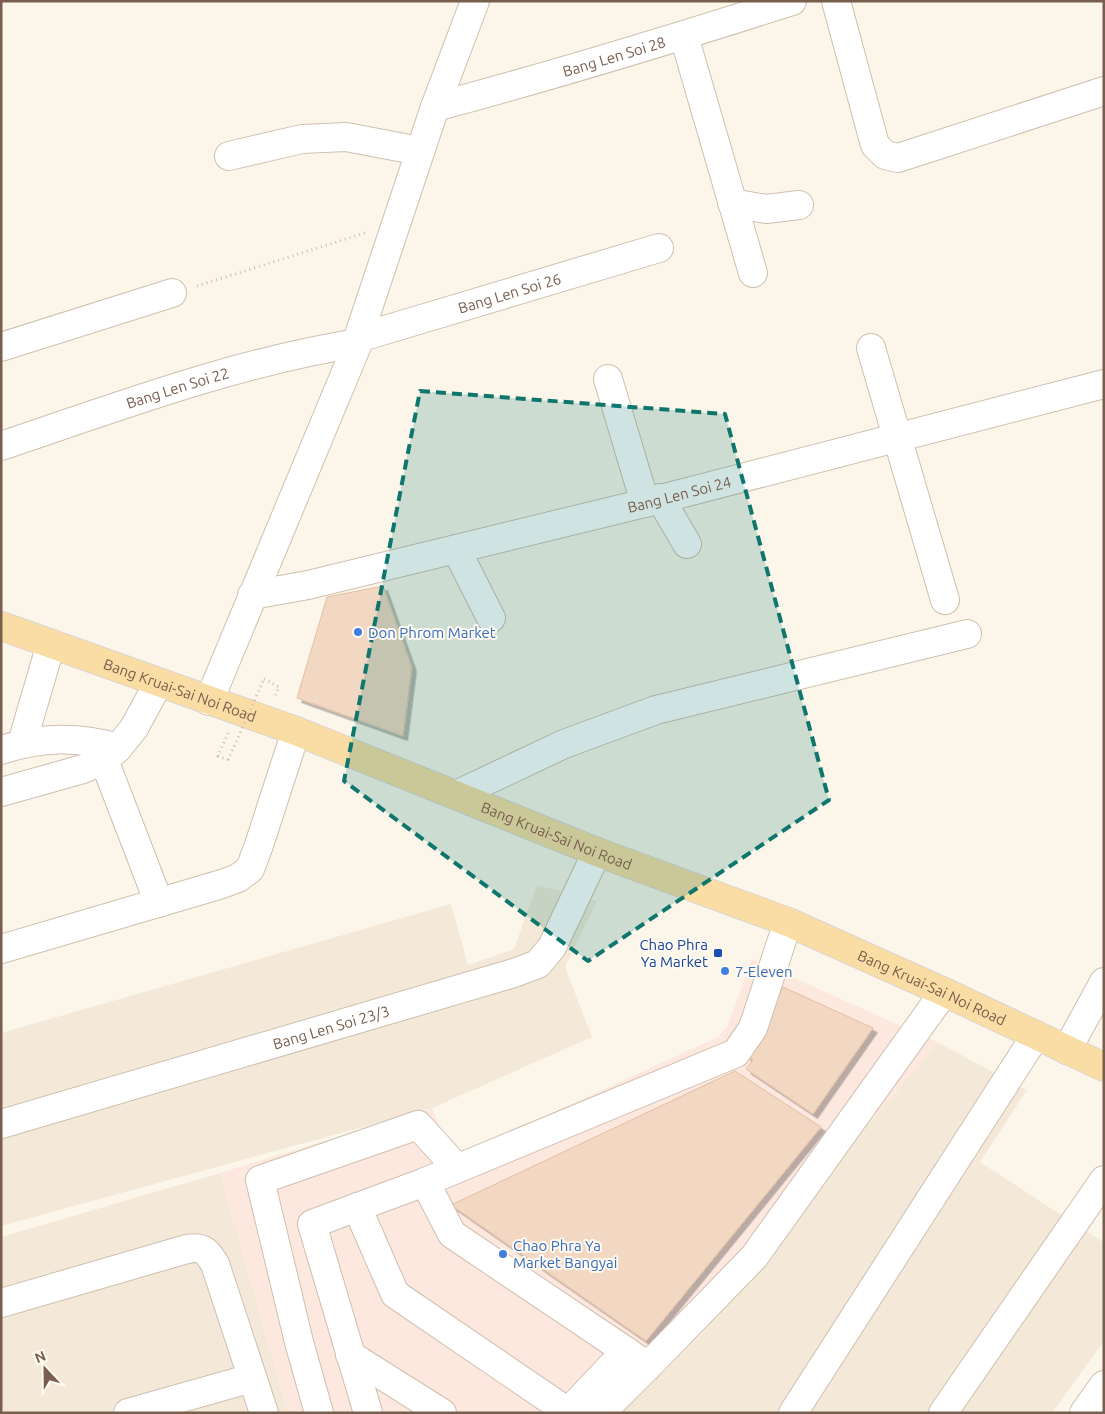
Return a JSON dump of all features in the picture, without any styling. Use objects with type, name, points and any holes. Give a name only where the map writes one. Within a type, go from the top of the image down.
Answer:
[{"type":"main road","name":"Bang Kruai-Sai Noi Road","points":[[1,626],[158,684],[296,731],[597,852],[788,922],[1104,1067]]},
{"type":"street","points":[[209,701],[358,340],[435,107],[475,1]]},
{"type":"street","name":"Bang Len Soi 28","points":[[435,107],[684,36],[792,1]]},
{"type":"street","points":[[836,1],[875,145],[885,156],[898,158],[1104,92]]},
{"type":"street","points":[[684,36],[753,273]]},
{"type":"street","points":[[229,156],[302,139],[346,137],[420,151]]},
{"type":"street","points":[[732,203],[766,209],[799,206]]},
{"type":"street","name":"Bang Len Soi 26","points":[[358,340],[659,248]]},
{"type":"street","points":[[1,347],[172,293]]},
{"type":"street","name":"Bang Len Soi 22","points":[[1,446],[256,364],[358,340]]},
{"type":"street","points":[[872,348],[945,600]]},
{"type":"street","points":[[608,379],[652,501],[687,544]]},
{"type":"street","name":"Bang Len Soi 24","points":[[252,595],[308,586],[652,501],[1104,384]]},
{"type":"street","points":[[456,549],[491,618]]},
{"type":"street","points":[[456,795],[564,744],[656,710],[967,634]]},
{"type":"street","points":[[51,644],[11,747],[75,739],[96,741],[111,754],[159,903]]},
{"type":"street","points":[[1,792],[83,769],[111,754],[134,728],[158,684]]},
{"type":"street","points":[[1,949],[238,878],[250,869],[296,731]]},
{"type":"street","name":"Bang Len Soi 23/3","points":[[1,1124],[514,973],[538,964],[552,947],[597,852]]},
{"type":"street","points":[[368,1413],[312,1224],[425,1182],[736,1053],[753,1028],[788,922]]},
{"type":"street","points":[[1068,1050],[1104,982]]},
{"type":"street","points":[[600,1413],[754,1257],[944,992]]},
{"type":"street","points":[[793,1413],[1036,1035]]},
{"type":"street","points":[[319,1413],[299,1342],[260,1180],[418,1125],[457,1168]]},
{"type":"street","points":[[943,1413],[1104,1180]]},
{"type":"street","points":[[425,1182],[452,1234],[648,1366]]},
{"type":"street","points":[[357,1207],[395,1294],[568,1412],[626,1350]]},
{"type":"street","points":[[1,1303],[187,1249],[195,1247],[203,1249],[215,1264],[264,1413]]},
{"type":"street","points":[[350,1355],[442,1413]]},
{"type":"street","points":[[128,1413],[252,1378]]},
{"type":"street","points":[[1084,1413],[1104,1385]]},
{"type":"path","points":[[172,293],[396,223]]},
{"type":"path","points":[[238,710],[218,756],[228,760],[264,679]]},
{"type":"highlighted area","points":[[420,391],[725,414],[829,800],[588,961],[344,781]]},
{"type":"shaded area","points":[[537,885],[597,901],[565,967],[592,1037],[432,1108],[1,1226],[1,1033],[451,904],[468,965],[514,949]]},
{"type":"shaded area","name":"Chao Phra Ya Market Bangyai","points":[[752,959],[939,1043],[827,1171],[702,1334],[622,1413],[288,1413],[220,1173],[432,1108],[454,1158],[718,1037],[728,1025]]},
{"type":"shaded area","points":[[939,1043],[1027,1090],[980,1162],[1104,1243],[1104,1341],[1052,1413],[622,1413],[702,1334],[827,1171]]},
{"type":"shaded area","points":[[220,1173],[288,1413],[1,1413],[1,1237]]},
{"type":"building","name":"Don Phrom Market","points":[[383,586],[412,667],[403,736],[297,698],[327,597]]},
{"type":"building","points":[[783,987],[873,1028],[813,1114],[746,1069],[753,1060],[746,1056]]},
{"type":"building","points":[[735,1071],[821,1127],[646,1341],[451,1205]]},
{"type":"place","name":"Don Phrom Market","points":[[358,632]]},
{"type":"place","name":"Chao Phra Ya Market","points":[[718,953]]},
{"type":"place","name":"7-Eleven","points":[[725,971]]},
{"type":"place","name":"Chao Phra Ya Market Bangyai","points":[[503,1254]]}]
